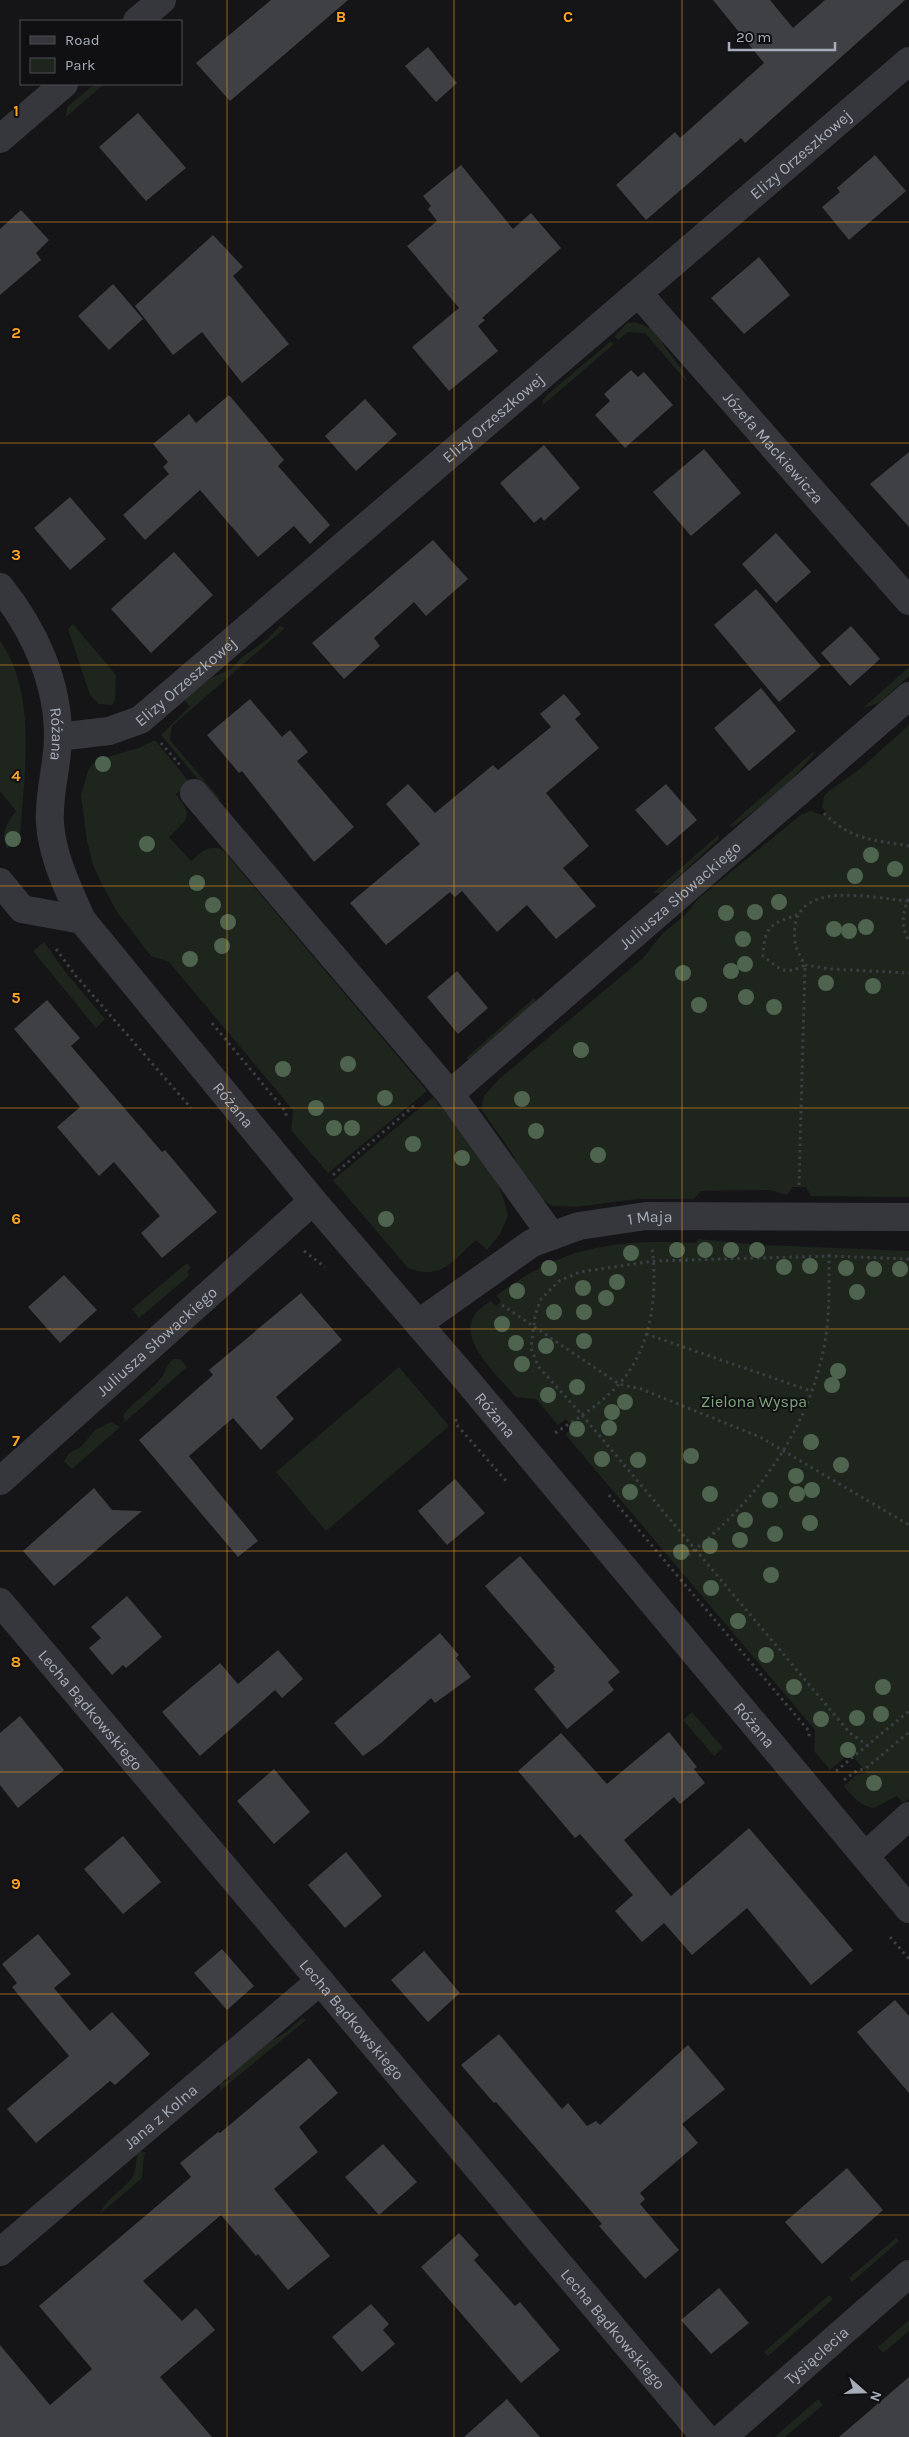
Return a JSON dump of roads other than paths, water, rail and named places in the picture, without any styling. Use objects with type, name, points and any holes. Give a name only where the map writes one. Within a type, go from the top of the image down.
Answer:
[{"type":"street","points":[[138,20],[162,0]]},
{"type":"street","name":"Elizy Orzeszkowej","points":[[58,736],[109,731],[140,720],[909,61]]},
{"type":"street","points":[[0,139],[63,85]]},
{"type":"street","name":"Józefa Mackiewicza","points":[[639,294],[909,601]]},
{"type":"street","name":"Różana","points":[[0,587],[20,612],[37,644],[48,675],[58,736],[50,824],[66,884],[82,920],[320,1191],[418,1323],[814,1792],[864,1856],[909,1909]]},
{"type":"street","name":"Juliusza Słowackiego","points":[[445,1089],[909,696]]},
{"type":"street","points":[[194,794],[445,1089],[552,1236]]},
{"type":"street","points":[[0,882],[22,909],[82,920]]},
{"type":"street","name":"Juliusza Słowackiego","points":[[0,1481],[320,1191]]},
{"type":"street","name":"1 Maja","points":[[418,1323],[532,1243],[579,1226],[646,1216],[909,1216]]},
{"type":"street","name":"Lecha Bądkowskiego","points":[[0,1602],[706,2437]]},
{"type":"street","points":[[864,1856],[909,1816]]},
{"type":"street","name":"Jana z Kolna","points":[[0,2252],[320,1981]]},
{"type":"street","name":"Tysiąclecia","points":[[723,2437],[909,2274]]},
{"type":"park label","name":"Zielona Wyspa","points":[[754,1401]]}]
